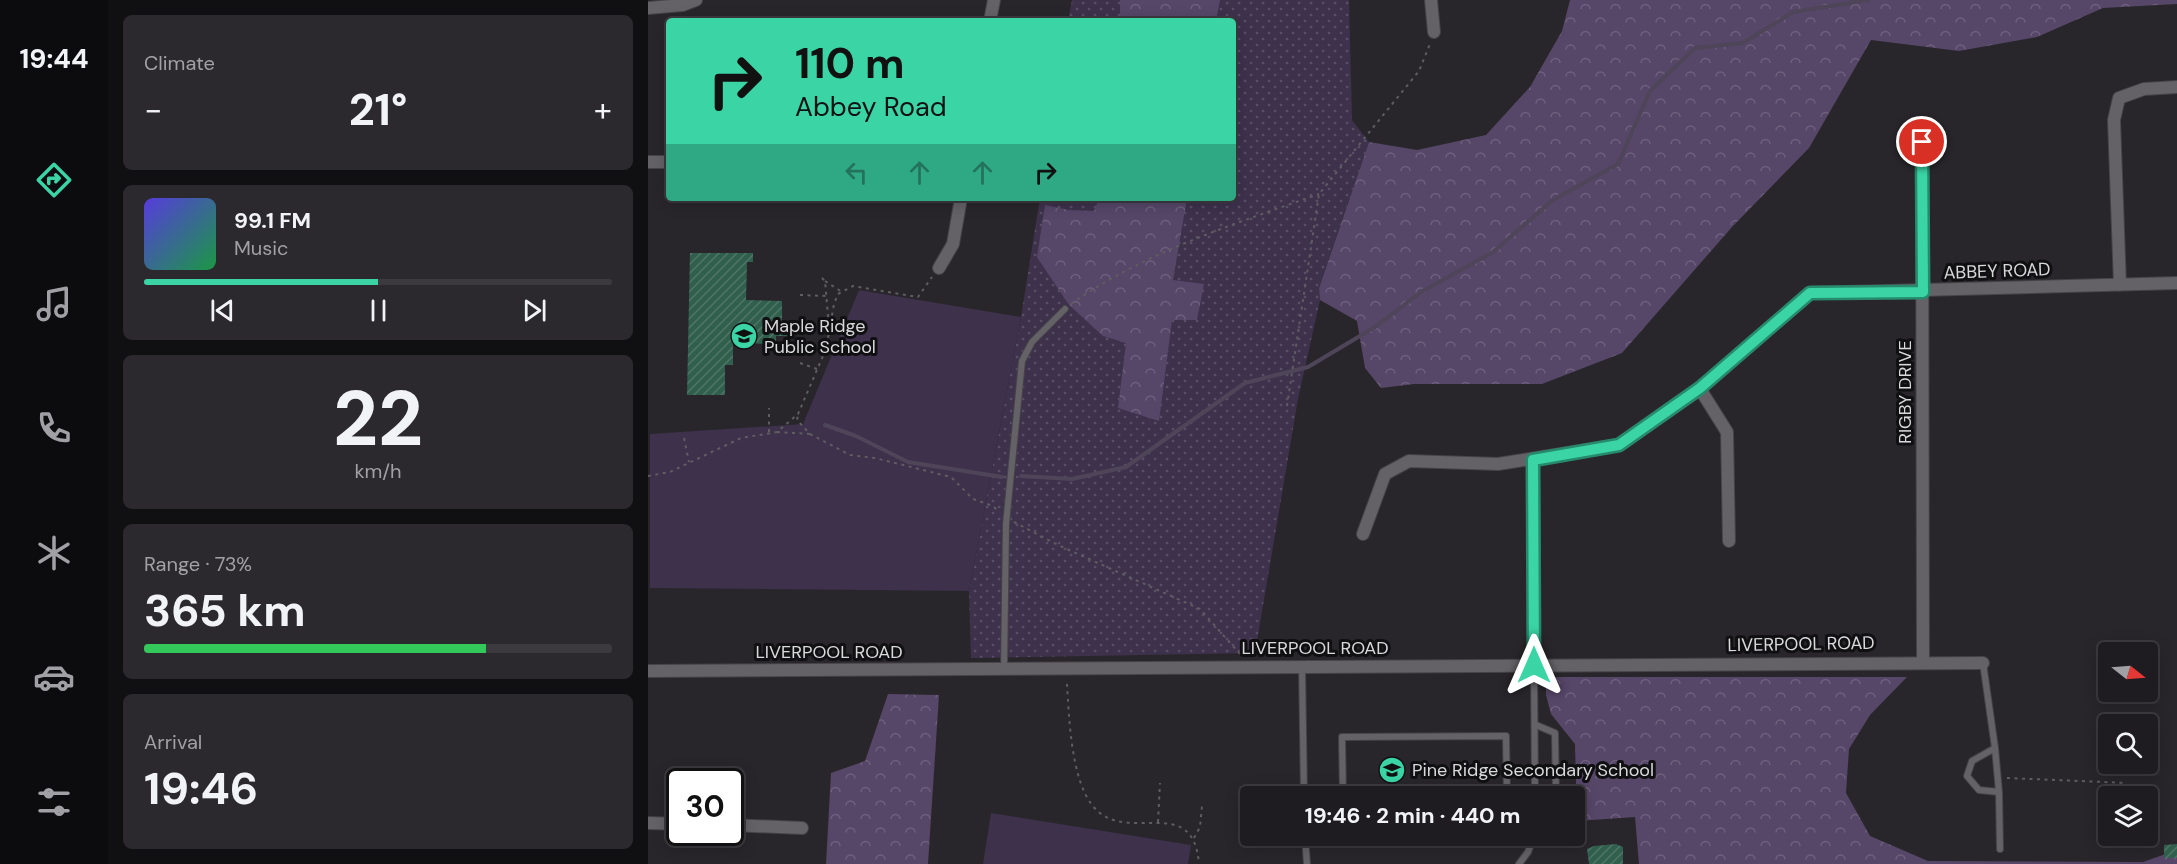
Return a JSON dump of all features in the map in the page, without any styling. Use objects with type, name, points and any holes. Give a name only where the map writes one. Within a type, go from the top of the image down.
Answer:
[{"type":"street","points":[[648,8],[683,5],[696,0]]},
{"type":"street","points":[[991,18],[994,0]]},
{"type":"street","points":[[1431,0],[1434,32]]},
{"type":"street","points":[[2120,285],[2114,120],[2119,98],[2144,89],[2177,87]]},
{"type":"street","name":"RIGBY DRIVE","points":[[1922,123],[1923,661]]},
{"type":"street","points":[[648,162],[666,162]]},
{"type":"street","points":[[939,268],[953,244],[960,201]]},
{"type":"street","name":"ABBEY ROAD","points":[[1363,534],[1385,474],[1409,461],[1498,464],[1619,445],[1700,388],[1810,293],[1923,292],[2177,283]]},
{"type":"street","points":[[1700,388],[1727,432],[1729,542]]},
{"type":"street","points":[[1533,460],[1534,665]]},
{"type":"street","name":"LIVERPOOL ROAD","points":[[648,671],[1923,661],[1983,663]]},
{"type":"street","points":[[648,823],[666,824]]},
{"type":"street","points":[[744,826],[802,828]]},
{"type":"lane","points":[[1004,670],[1006,518],[1022,361],[1032,342],[1065,309]]},
{"type":"lane","points":[[1983,663],[1995,748],[1999,792],[2000,849]]},
{"type":"lane","points":[[1302,665],[1305,786]]},
{"type":"lane","points":[[1534,665],[1535,786]]},
{"type":"lane","points":[[1536,725],[1555,733],[1556,786]]},
{"type":"lane","points":[[1343,786],[1342,737],[1506,736],[1507,786]]},
{"type":"lane","points":[[1995,748],[1972,761],[1967,776],[1979,790],[1999,792]]},
{"type":"lane","points":[[1306,846],[1307,864]]},
{"type":"lane","points":[[1519,864],[1530,846]]},
{"type":"path","points":[[1287,406],[1319,194],[1419,71],[1434,32]]},
{"type":"path","points":[[1065,309],[1104,281],[1195,239],[1319,194]]},
{"type":"path","points":[[939,268],[918,297],[853,286],[838,294],[826,349],[797,420],[810,434],[850,455],[875,458],[951,477],[973,499],[993,506],[1006,518],[1058,545],[1200,609],[1240,654]]},
{"type":"path","points":[[822,278],[842,292]]},
{"type":"path","points":[[825,281],[829,332]]},
{"type":"path","points":[[800,295],[826,296]]},
{"type":"path","points":[[800,363],[817,369]]},
{"type":"path","points":[[769,408],[769,433]]},
{"type":"path","points":[[777,432],[798,414]]},
{"type":"path","points":[[648,476],[670,472],[741,438],[777,432],[810,434]]},
{"type":"path","points":[[684,438],[689,462]]},
{"type":"path","points":[[1067,684],[1073,745],[1082,785],[1092,806],[1107,817],[1122,823],[1173,824],[1187,831],[1197,843],[1199,864]]},
{"type":"path","points":[[2005,778],[2127,783]]},
{"type":"path","points":[[1158,823],[1160,783]]},
{"type":"path","points":[[1194,839],[1200,827],[1202,806]]},
{"type":"shaded area","points":[[1072,0],[1349,0],[1352,120],[1369,142],[1319,287],[1320,300],[1298,399],[1255,653],[971,658],[969,591],[1021,317],[1040,201],[1236,201],[1236,18],[1069,18]]},
{"type":"shaded area","points":[[859,290],[1021,317],[969,591],[650,588],[650,434],[803,424]]},
{"type":"shaded area","points":[[991,813],[1191,845],[1188,864],[983,864]]},
{"type":"green space","points":[[1120,0],[1220,0],[1217,18],[1121,18]]},
{"type":"green space","points":[[1570,0],[2177,0],[2177,4],[2103,8],[2037,37],[1959,51],[1871,40],[1809,148],[1732,227],[1622,353],[1542,384],[1414,384],[1381,388],[1365,368],[1357,321],[1320,300],[1319,288],[1369,142],[1417,150],[1486,135],[1530,87],[1562,31]]},
{"type":"green space","points":[[1098,201],[1186,201],[1173,280],[1204,284],[1197,320],[1172,320],[1159,421],[1118,408],[1126,343],[1103,336],[1069,305],[1037,257],[1045,205],[1069,210],[1094,211]]},
{"type":"green space","points":[[1907,677],[1870,715],[1849,749],[1846,793],[1870,836],[1928,861],[2143,862],[2177,850],[2177,864],[1639,864],[1635,817],[1585,820],[1585,786],[1576,786],[1575,744],[1551,714],[1546,695],[1546,678]]},
{"type":"green space","points":[[888,694],[939,695],[928,864],[826,864],[831,773],[865,761]]},
{"type":"building","points":[[690,253],[753,253],[753,262],[747,262],[746,300],[782,301],[782,321],[791,321],[791,336],[776,336],[776,344],[733,343],[733,365],[725,365],[725,395],[687,395]]},
{"type":"building","points":[[1616,844],[1623,847],[1623,864],[1589,864],[1587,849]]},
{"type":"building","points":[[2177,844],[2177,858],[2164,858],[2164,845]]},
{"type":"waterway","points":[[1021,476],[1072,479],[1126,467],[1245,383],[1308,367],[1375,327],[1421,292],[1493,252],[1553,200],[1618,164],[1650,91],[1695,48],[1743,43],[1793,12],[1868,0]]},
{"type":"waterway","points":[[825,425],[856,436],[908,462],[1002,477]]},
{"type":"place","name":"Maple Ridge Public School","points":[[744,336]]},
{"type":"place","name":"Pine Ridge Secondary School","points":[[1392,770]]},
{"type":"route","points":[[1534,665],[1533,460],[1619,445],[1700,388],[1782,320],[1810,293],[1923,292],[1922,142]]}]
